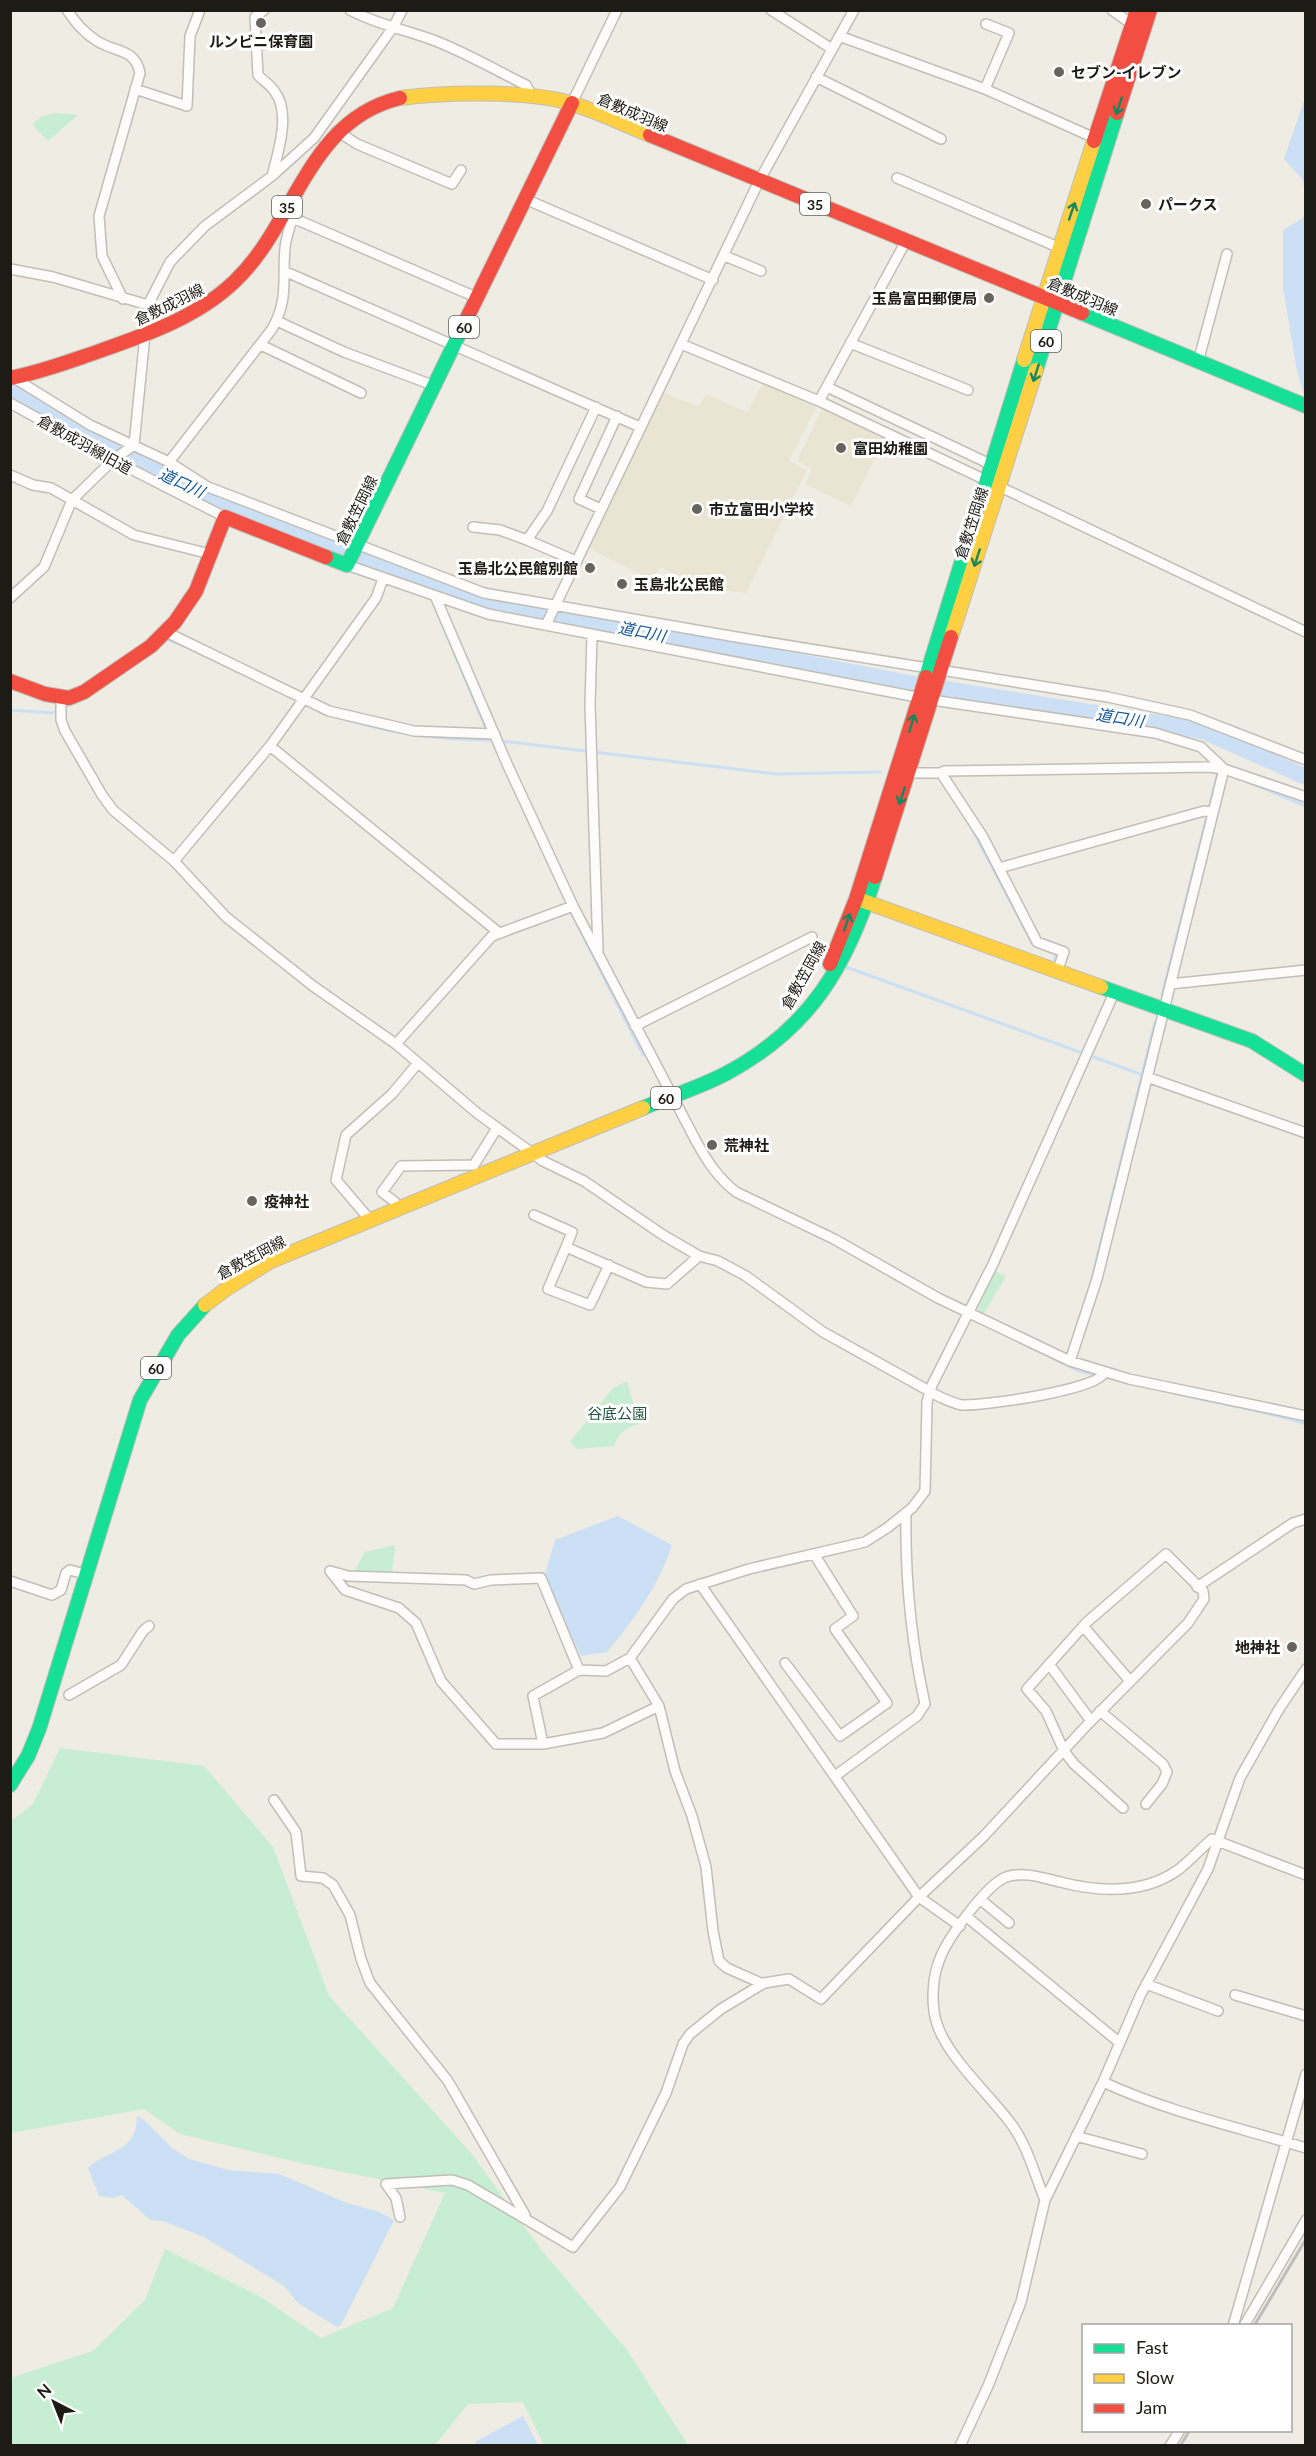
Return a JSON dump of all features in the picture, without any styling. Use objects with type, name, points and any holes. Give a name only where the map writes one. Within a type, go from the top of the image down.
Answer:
[{"type":"main road","name":"倉敷笠岡線","points":[[10,1785],[28,1756],[39,1729],[140,1400],[162,1356],[180,1330],[205,1304],[234,1281],[271,1262],[751,1061],[813,1009],[832,981],[853,942],[861,901],[994,483],[1059,304],[1137,10]]},
{"type":"main road","name":"倉敷笠岡線","points":[[994,483],[992,465],[1043,297],[1150,10]]},
{"type":"main road","name":"倉敷成羽線","points":[[12,377],[43,371],[144,336],[196,312],[235,284],[291,211],[313,165],[337,131],[358,115],[400,97],[532,96],[572,104],[1305,406]]},
{"type":"main road","name":"倉敷笠岡線","points":[[225,517],[352,555],[572,104]]},
{"type":"main road","points":[[10,681],[61,706],[151,646],[166,632],[196,591],[225,517]]},
{"type":"main road","name":"倉敷笠岡線","points":[[861,901],[909,773],[926,699]]},
{"type":"main road","points":[[861,901],[1266,1048],[1305,1076]]},
{"type":"street","points":[[67,10],[81,29],[99,43],[131,55],[138,62],[140,74],[99,216],[102,256],[123,299]]},
{"type":"street","points":[[135,89],[187,106],[190,36],[200,10]]},
{"type":"street","points":[[264,10],[255,17],[258,75],[278,96],[282,118],[272,176]]},
{"type":"street","points":[[350,10],[366,19],[394,26],[437,42],[526,85],[532,96]]},
{"type":"street","points":[[10,598],[44,567],[72,500],[115,458],[131,446],[148,305],[170,262],[205,226],[272,176],[314,138],[394,26],[402,10]]},
{"type":"street","points":[[572,104],[617,10]]},
{"type":"street","points":[[771,10],[832,49]]},
{"type":"street","points":[[546,625],[640,427],[726,255],[759,182],[854,10]]},
{"type":"street","points":[[1112,10],[1133,25]]},
{"type":"street","points":[[985,89],[1009,33],[986,24]]},
{"type":"street","points":[[839,36],[985,89],[1102,141]]},
{"type":"street","points":[[816,77],[941,139]]},
{"type":"street","points":[[337,131],[357,144],[452,184],[461,170]]},
{"type":"street","points":[[298,154],[313,165]]},
{"type":"street","points":[[897,178],[1060,248]]},
{"type":"street","points":[[525,199],[713,280]]},
{"type":"street","points":[[169,462],[261,345],[277,321],[285,297],[285,246],[291,211],[478,298]]},
{"type":"street","points":[[819,401],[906,241]]},
{"type":"street","points":[[1198,362],[1227,254]]},
{"type":"street","points":[[726,255],[761,272]]},
{"type":"street","points":[[10,269],[53,277],[148,305]]},
{"type":"street","points":[[285,271],[640,427]]},
{"type":"street","points":[[277,321],[344,352],[435,386]]},
{"type":"street","points":[[850,343],[968,390]]},
{"type":"street","points":[[681,344],[819,401],[1305,632]]},
{"type":"street","points":[[261,345],[361,393]]},
{"type":"street","points":[[12,377],[90,425],[169,462],[208,487],[352,555],[484,593],[554,607],[1108,697],[1190,715],[1305,760]]},
{"type":"street","points":[[827,387],[992,465]]},
{"type":"street","name":"倉敷成羽線旧道","points":[[10,403],[225,517]]},
{"type":"street","points":[[527,540],[547,511],[596,407]]},
{"type":"street","points":[[601,508],[579,499],[617,416]]},
{"type":"street","points":[[10,475],[33,485],[51,488],[134,535],[210,554]]},
{"type":"street","points":[[473,527],[500,531],[576,561]]},
{"type":"street","points":[[352,555],[383,579],[488,614],[926,699],[1155,733],[1201,747],[1223,771]]},
{"type":"street","points":[[174,861],[270,746],[304,701],[376,598],[383,579]]},
{"type":"street","points":[[436,598],[570,907],[599,953],[671,1096],[713,1169],[736,1192],[834,1239],[969,1315],[1103,1376],[1305,1416]]},
{"type":"street","points":[[166,632],[304,701],[329,711],[414,731],[495,734]]},
{"type":"street","points":[[592,635],[591,752],[599,953]]},
{"type":"street","points":[[61,706],[69,739],[102,795],[114,810],[174,861],[226,917],[313,986],[396,1044],[532,1154],[584,1181],[663,1235],[699,1256],[718,1261],[746,1276],[823,1332],[930,1392],[961,1405],[1059,1392],[1103,1376]]},
{"type":"street","points":[[270,746],[498,932]]},
{"type":"street","points":[[1070,1361],[1097,1279],[1210,812],[1223,771]]},
{"type":"street","points":[[909,773],[1223,771],[1305,797]]},
{"type":"street","points":[[938,773],[978,829],[1037,942],[1064,952],[1057,972]]},
{"type":"street","points":[[998,866],[1210,812]]},
{"type":"street","points":[[396,1044],[498,932],[570,907]]},
{"type":"street","points":[[635,1026],[812,937]]},
{"type":"street","points":[[1169,987],[1305,970]]},
{"type":"street","points":[[543,1743],[534,1696],[579,1670],[606,1671],[630,1658],[673,1599],[686,1589],[866,1542],[906,1513],[925,1491],[926,1426],[930,1392],[969,1315],[1114,993]]},
{"type":"street","points":[[371,1221],[336,1180],[346,1135],[392,1094],[418,1063]]},
{"type":"street","points":[[1147,1077],[1305,1133]]},
{"type":"street","points":[[394,1202],[382,1191],[401,1166],[474,1165],[497,1128]]},
{"type":"street","points":[[534,1215],[572,1232],[548,1289],[590,1305],[609,1265]]},
{"type":"street","points":[[566,1247],[646,1282],[667,1284],[699,1256]]},
{"type":"street","points":[[835,1776],[918,1716],[925,1704],[909,1603],[906,1513]]},
{"type":"street","points":[[1197,1587],[1293,1523],[1305,1519]]},
{"type":"street","points":[[785,1663],[840,1736],[887,1703],[836,1629],[854,1616],[814,1554]]},
{"type":"street","points":[[400,2217],[396,2198],[386,2184],[452,2180],[468,2185],[526,2217],[548,2234],[573,2247],[620,2187],[666,2093],[687,2038],[721,2009],[763,1984],[789,1979],[821,1999],[919,1897],[983,1837],[1064,1751],[1091,1721],[1188,1623],[1204,1599],[1203,1591],[1166,1554],[1083,1626],[1027,1689],[1046,1711],[1064,1751],[1074,1764],[1124,1808]]},
{"type":"street","points":[[10,1581],[52,1594],[61,1590],[66,1573],[70,1570],[88,1575]]},
{"type":"street","points":[[579,1670],[541,1578],[491,1580],[474,1584],[466,1581],[348,1576],[330,1571],[345,1590],[399,1608],[416,1623],[441,1681],[496,1744],[543,1743],[603,1733],[660,1706]]},
{"type":"street","points":[[700,1584],[919,1897],[960,1926]]},
{"type":"street","points":[[69,1695],[121,1665],[143,1631],[149,1626]]},
{"type":"street","points":[[1083,1626],[1130,1681]]},
{"type":"street","points":[[630,1658],[660,1706],[675,1771],[692,1816],[706,1867],[713,1931],[719,1961],[727,1968],[763,1984]]},
{"type":"street","points":[[1049,1664],[1091,1721]]},
{"type":"street","points":[[960,2445],[988,2386],[1021,2302],[1045,2200],[1146,1984],[1208,1869],[1220,1841],[1240,1778],[1279,1709],[1305,1669]]},
{"type":"street","points":[[1100,1712],[1163,1764],[1167,1772],[1162,1784],[1146,1804]]},
{"type":"street","points":[[274,1800],[296,1832],[301,1876],[323,1878],[333,1886],[350,1915],[361,1959],[370,1983],[448,2081],[526,2217]]},
{"type":"street","points":[[1045,2200],[1013,2127],[971,2075],[942,2036],[937,2025],[934,1993],[938,1966],[967,1917],[1000,1881],[1022,1875],[1084,1888],[1120,1889],[1140,1886],[1166,1877],[1194,1857],[1212,1839],[1305,1875]]},
{"type":"street","points":[[981,1900],[1009,1923]]},
{"type":"street","points":[[967,1917],[1119,2043]]},
{"type":"street","points":[[1146,1984],[1218,2011]]},
{"type":"street","points":[[1234,1995],[1305,2016]]},
{"type":"street","points":[[1233,2324],[1305,2074]]},
{"type":"street","points":[[1102,2082],[1130,2095],[1204,2120],[1305,2148]]},
{"type":"street","points":[[1076,2136],[1143,2154]]},
{"type":"street","points":[[1245,2324],[1305,2220]]},
{"type":"street","points":[[1170,2445],[1179,2432]]},
{"type":"shaded area","name":"市立富田小学校","points":[[764,382],[817,405],[789,461],[807,470],[746,593],[707,589],[660,567],[652,580],[587,547],[662,392],[699,407],[706,394],[747,412]]},
{"type":"shaded area","name":"富田幼稚園","points":[[822,409],[886,436],[851,506],[805,484],[812,469],[797,461]]},
{"type":"green space","points":[[56,113],[78,115],[48,141],[32,124],[43,116]]},
{"type":"green space","points":[[995,1271],[1006,1276],[983,1315],[978,1309]]},
{"type":"green space","name":"谷底公園","points":[[627,1381],[639,1424],[624,1431],[614,1446],[577,1449],[570,1442],[613,1388]]},
{"type":"green space","points":[[395,1545],[392,1575],[354,1573],[365,1552]]},
{"type":"green space","points":[[60,1748],[204,1766],[273,1847],[329,1996],[471,2153],[542,2251],[627,2350],[688,2445],[544,2445],[523,2402],[468,2404],[435,2445],[11,2445],[10,2378],[93,2351],[145,2300],[165,2249],[261,2297],[321,2338],[393,2308],[445,2193],[305,2164],[180,2134],[144,2109],[11,2133],[11,1821],[33,1804]]},
{"type":"water","points":[[1305,98],[1305,197],[1303,180],[1284,159]]},
{"type":"water","points":[[1305,212],[1305,398],[1297,371],[1283,288],[1283,230],[1303,218]]},
{"type":"water","points":[[618,1516],[672,1545],[653,1588],[617,1640],[607,1652],[581,1656],[544,1578],[555,1540]]},
{"type":"water","points":[[137,2116],[142,2118],[172,2148],[189,2159],[228,2170],[279,2174],[347,2203],[379,2212],[394,2220],[341,2325],[337,2327],[298,2303],[284,2286],[204,2237],[163,2221],[150,2220],[122,2195],[112,2198],[99,2196],[88,2168],[127,2144],[136,2128]]},
{"type":"water","points":[[523,2416],[538,2445],[477,2446],[475,2442]]},
{"type":"waterway","name":"道口川","points":[[10,387],[135,460],[209,495],[364,560],[522,613],[580,619],[914,684],[1177,726],[1205,732],[1306,777]]},
{"type":"waterway","points":[[434,605],[487,731]]},
{"type":"waterway","points":[[167,639],[185,646]]},
{"type":"waterway","points":[[10,710],[52,713],[70,705]]},
{"type":"waterway","points":[[341,718],[416,735],[494,740]]},
{"type":"waterway","points":[[502,741],[777,774],[880,772]]},
{"type":"waterway","points":[[1162,995],[1218,772],[1220,773]]},
{"type":"waterway","points":[[1238,778],[1306,806]]},
{"type":"waterway","points":[[970,825],[1032,943],[1036,945]]},
{"type":"waterway","points":[[549,865],[558,883]]},
{"type":"waterway","points":[[572,914],[643,1055]]},
{"type":"waterway","points":[[1055,960],[1056,953]]},
{"type":"waterway","points":[[846,967],[1143,1075]]},
{"type":"waterway","points":[[1090,1286],[1155,1022]]},
{"type":"waterway","points":[[895,1279],[908,1286]]},
{"type":"waterway","points":[[1010,1337],[1079,1371],[1129,1383]]},
{"type":"waterway","points":[[1174,1393],[1306,1424]]},
{"type":"railway","points":[[1255,2324],[1306,2239]]},
{"type":"railway","points":[[1180,2446],[1189,2432]]},
{"type":"traffic: fast","points":[[1036,370],[1117,113]]},
{"type":"traffic: fast","points":[[1082,313],[1306,406]]},
{"type":"traffic: fast","points":[[326,557],[347,565],[466,320]]},
{"type":"traffic: fast","points":[[926,677],[1024,360]]},
{"type":"traffic: fast","points":[[643,1108],[727,1073],[782,1036],[822,991],[838,966],[852,938],[875,877]]},
{"type":"traffic: fast","points":[[1101,987],[1252,1041],[1306,1075]]},
{"type":"traffic: fast","points":[[10,1785],[28,1756],[39,1729],[140,1400],[178,1335],[205,1305]]},
{"type":"traffic: slow","points":[[400,98],[439,94],[512,94],[556,99],[583,107],[650,135]]},
{"type":"traffic: slow","points":[[1024,360],[1094,141]]},
{"type":"traffic: slow","points":[[951,637],[1036,370]]},
{"type":"traffic: slow","points":[[858,899],[1101,987]]},
{"type":"traffic: slow","points":[[205,1305],[271,1261],[643,1108]]},
{"type":"traffic: jam","points":[[1094,141],[1137,10]]},
{"type":"traffic: jam","points":[[1117,113],[1150,10]]},
{"type":"traffic: jam","points":[[10,378],[59,365],[146,334],[184,317],[218,295],[234,282],[255,258],[273,232],[305,176],[344,128],[369,110],[400,98]]},
{"type":"traffic: jam","points":[[466,320],[572,103]]},
{"type":"traffic: jam","points":[[650,135],[1082,313]]},
{"type":"traffic: jam","points":[[10,681],[45,694],[69,698],[84,692],[151,646],[175,622],[196,591],[225,517],[326,557]]},
{"type":"traffic: jam","points":[[875,877],[951,637]]},
{"type":"traffic: jam","points":[[830,964],[856,899],[926,677]]},
{"type":"place","name":"ルンビニ保育園","points":[[261,23]]},
{"type":"place","name":"セブン-イレブン","points":[[1059,72]]},
{"type":"place","name":"パークス","points":[[1146,204]]},
{"type":"place","name":"玉島富田郵便局","points":[[989,298]]},
{"type":"place","name":"富田幼稚園","points":[[841,448]]},
{"type":"place","name":"市立富田小学校","points":[[697,509]]},
{"type":"place","name":"玉島北公民館別館","points":[[590,568]]},
{"type":"place","name":"玉島北公民館","points":[[622,584]]},
{"type":"place","name":"荒神社","points":[[712,1145]]},
{"type":"place","name":"疫神社","points":[[252,1201]]},
{"type":"place","name":"地神社","points":[[1292,1647]]}]
